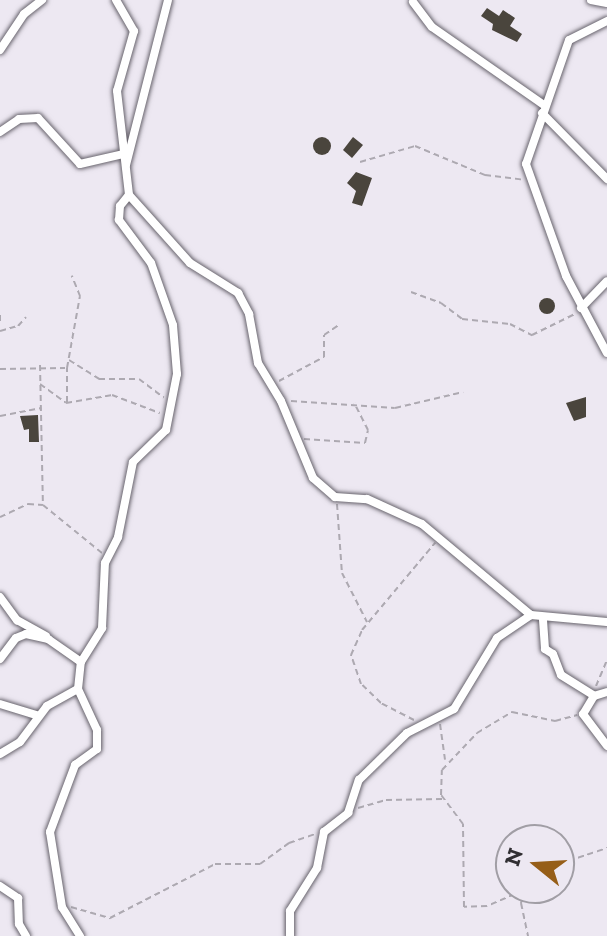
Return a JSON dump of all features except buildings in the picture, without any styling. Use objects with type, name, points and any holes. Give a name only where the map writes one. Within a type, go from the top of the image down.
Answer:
[{"type":"street","points":[[0,50],[24,14],[42,0]]},
{"type":"street","points":[[116,0],[134,31],[117,91],[129,195],[190,263],[238,293],[249,314],[258,363],[281,401],[313,478],[335,497],[384,504],[439,538],[531,615],[543,620],[607,622]]},
{"type":"street","points":[[124,169],[168,0]]},
{"type":"street","points":[[591,0],[607,3]]},
{"type":"street","points":[[413,2],[432,27],[543,109],[607,179]]},
{"type":"street","points":[[607,21],[569,40],[528,153],[528,181],[581,309],[607,353]]},
{"type":"street","points":[[0,132],[19,119],[38,118],[80,164],[123,154]]},
{"type":"street","points":[[80,936],[62,907],[50,832],[75,765],[99,744],[92,714],[78,689],[81,662],[102,628],[107,556],[118,537],[134,458],[160,438],[171,419],[177,356],[173,325],[148,257],[121,228],[120,206],[129,195]]},
{"type":"street","points":[[581,309],[607,281]]},
{"type":"street","points":[[0,597],[17,620],[81,662]]},
{"type":"street","points":[[290,936],[290,911],[317,868],[324,832],[349,810],[359,780],[422,725],[440,717],[466,695],[501,633],[531,615]]},
{"type":"street","points":[[543,620],[545,649],[553,654],[561,675],[596,695]]},
{"type":"street","points":[[0,659],[20,635],[48,639]]},
{"type":"street","points":[[0,754],[20,742],[37,715],[78,689]]},
{"type":"street","points":[[607,692],[596,695],[583,714],[607,746]]},
{"type":"street","points":[[0,704],[37,715]]},
{"type":"street","points":[[0,886],[18,898],[19,924],[26,936]]},
{"type":"path","points":[[360,162],[415,146],[485,175],[528,181]]},
{"type":"path","points":[[66,403],[67,368],[80,296],[72,276]]},
{"type":"path","points":[[411,292],[441,303],[462,319],[510,324],[532,335],[581,309]]},
{"type":"path","points":[[0,315],[0,324]]},
{"type":"path","points":[[0,331],[13,329],[26,317]]},
{"type":"path","points":[[270,382],[282,381],[289,372],[324,357],[324,335],[339,325]]},
{"type":"path","points":[[69,360],[99,379],[139,379],[173,402]]},
{"type":"path","points":[[0,369],[16,372],[40,365],[67,368]]},
{"type":"path","points":[[40,365],[43,505]]},
{"type":"path","points":[[40,384],[66,403],[112,395],[171,419]]},
{"type":"path","points":[[281,401],[353,401],[395,408],[463,392]]},
{"type":"path","points":[[295,437],[365,443],[368,430],[353,401]]},
{"type":"path","points":[[0,416],[41,408]]},
{"type":"path","points":[[335,497],[344,541],[342,573],[368,623]]},
{"type":"path","points":[[0,517],[28,504],[43,505],[107,556]]},
{"type":"path","points":[[422,725],[381,703],[361,684],[351,655],[368,623],[439,538]]},
{"type":"path","points":[[596,695],[598,672],[607,660]]},
{"type":"path","points":[[446,762],[477,733],[512,712],[555,721],[583,714]]},
{"type":"path","points":[[440,717],[446,762],[442,799],[463,824],[464,907],[487,906],[495,902]]},
{"type":"path","points":[[349,810],[386,800],[442,799]]},
{"type":"path","points":[[62,907],[110,918],[215,864],[260,864],[289,843],[324,832]]},
{"type":"path","points":[[575,859],[607,848]]},
{"type":"path","points":[[525,904],[528,936]]}]
